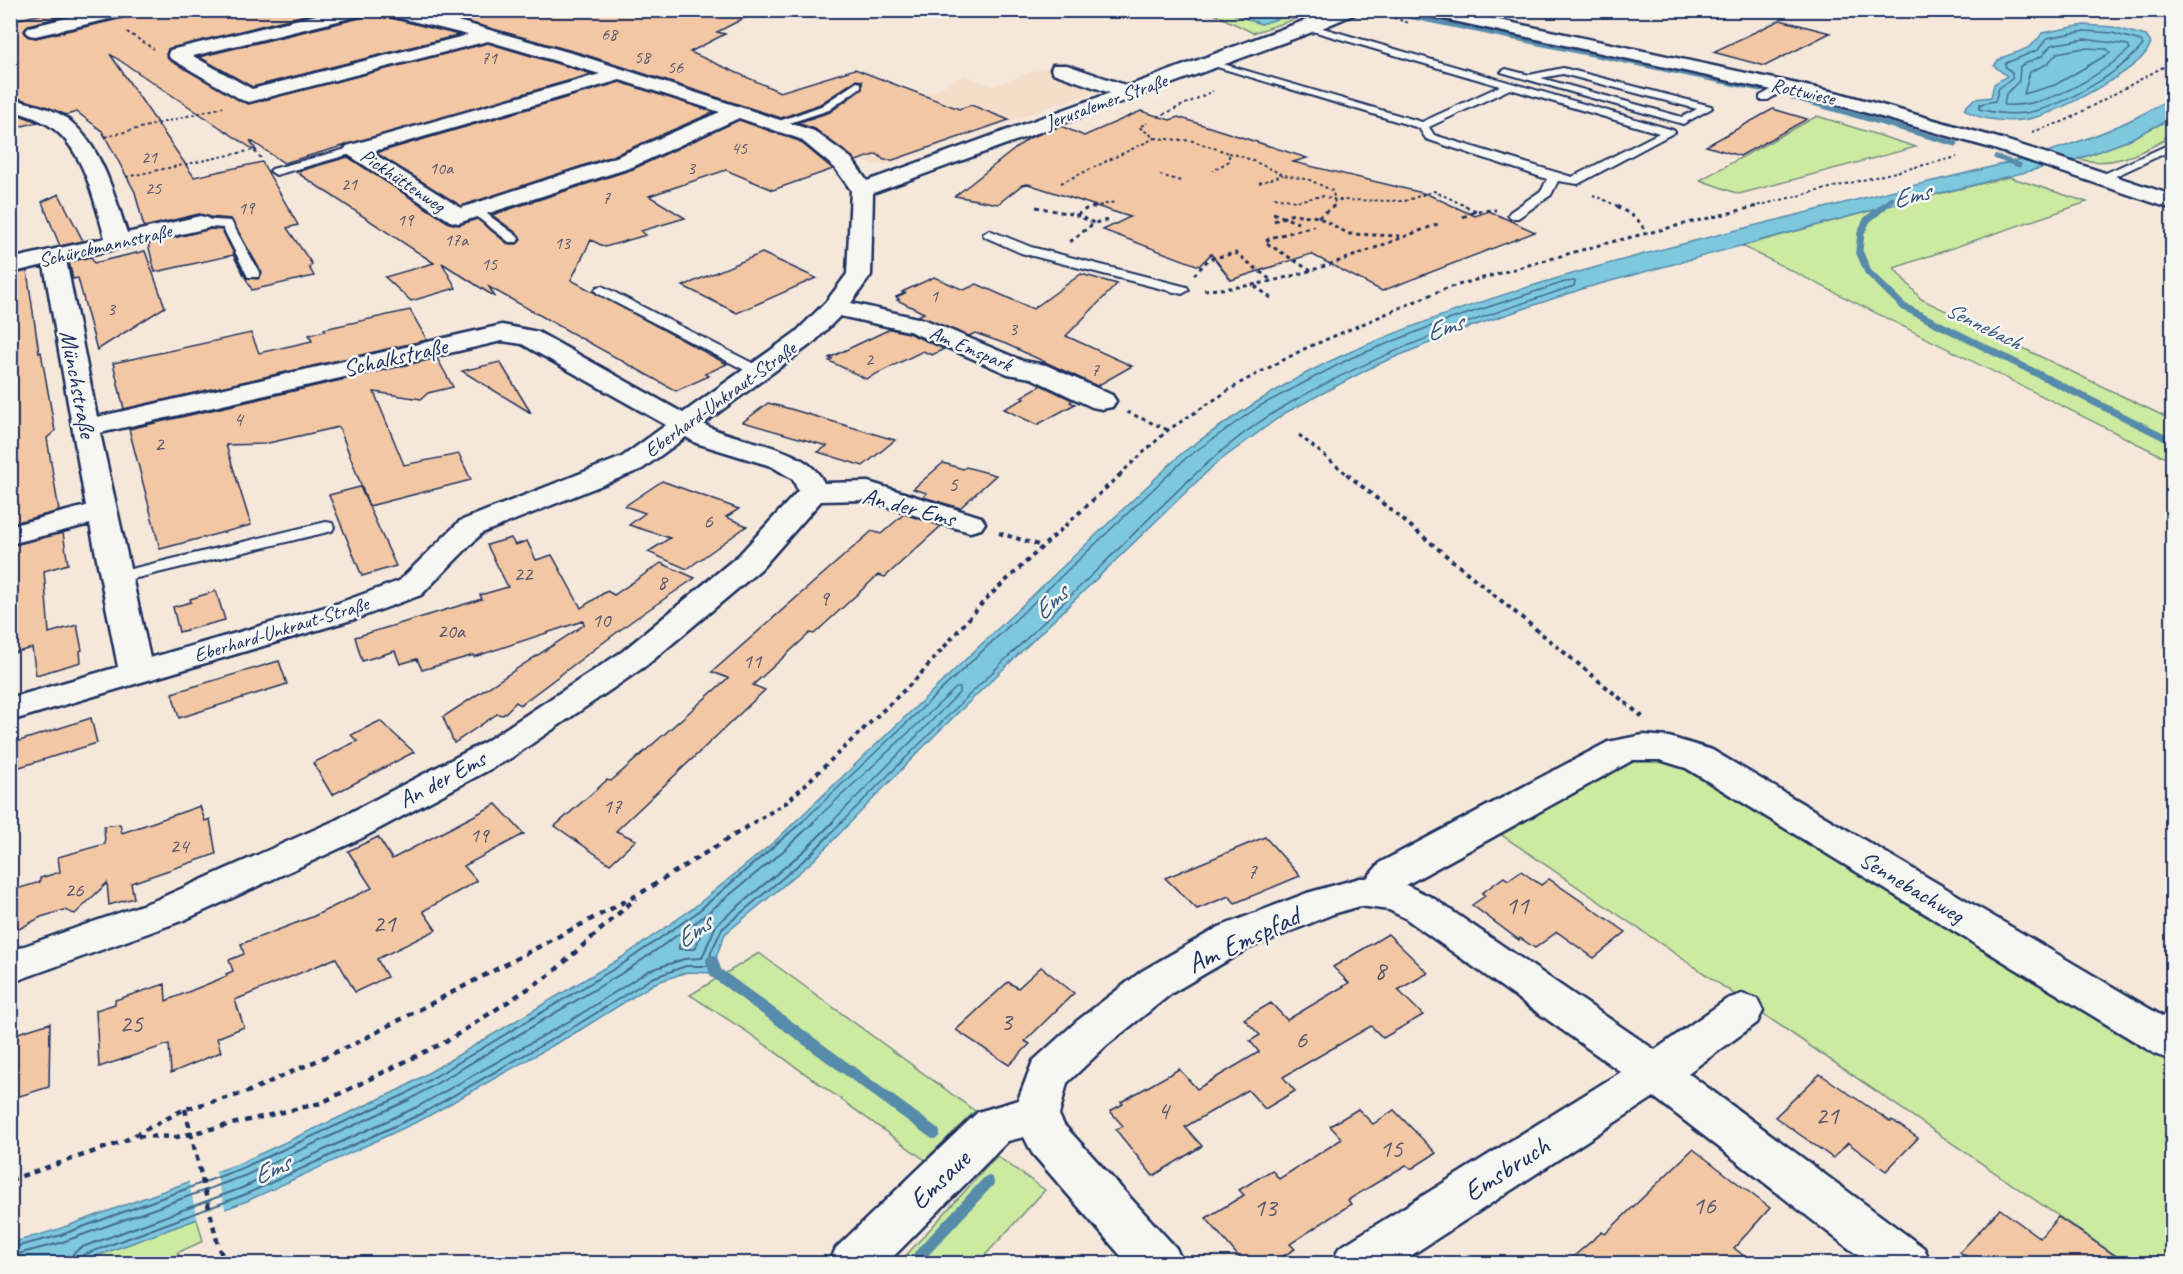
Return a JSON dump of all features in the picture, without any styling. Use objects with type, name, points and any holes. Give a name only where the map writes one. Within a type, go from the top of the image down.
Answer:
[{"type":"street","points":[[34,31],[125,10]]},
{"type":"street","points":[[177,54],[361,10]]},
{"type":"street","points":[[390,10],[488,35],[620,74],[807,135],[843,164],[862,190]]},
{"type":"street","name":"Jerusalemer Straße","points":[[862,190],[1349,10]]},
{"type":"street","name":"Rottwiese","points":[[1426,10],[1783,86],[1918,120],[2172,202]]},
{"type":"street","points":[[177,54],[249,96],[488,35]]},
{"type":"street","points":[[1060,69],[1128,93]]},
{"type":"street","name":"Pickhüttenweg","points":[[354,150],[620,74]]},
{"type":"street","points":[[10,104],[41,113],[60,123],[78,144],[99,183],[118,242]]},
{"type":"street","name":"Pickhüttenweg","points":[[354,150],[458,216],[624,162],[738,111]]},
{"type":"street","name":"Eberhard-Unkraut-Straße","points":[[10,710],[347,611],[410,588],[471,527],[632,463],[686,426],[804,337],[835,307],[860,275],[862,190]]},
{"type":"street","name":"Schürckmannstraße","points":[[10,266],[200,224]]},
{"type":"street","name":"Münchstraße","points":[[54,257],[85,428],[136,673]]},
{"type":"street","name":"Am Emspark","points":[[835,307],[917,325],[1017,368],[1038,371],[1102,401]]},
{"type":"street","name":"Schalkstraße","points":[[85,428],[502,333],[529,337],[686,426]]},
{"type":"street","points":[[686,426],[706,436],[781,460],[805,474],[813,492]]},
{"type":"street","name":"An der Ems","points":[[10,967],[170,910],[347,830],[498,750],[635,658],[750,562],[813,492],[868,491],[970,523]]},
{"type":"street","points":[[10,535],[103,511]]},
{"type":"street","points":[[1377,893],[1395,872],[1621,750],[1656,746]]},
{"type":"street","name":"Sennebachweg","points":[[1656,746],[1699,759],[2172,1042]]},
{"type":"street","name":"Am Emspfad","points":[[1036,1115],[1048,1074],[1092,1033],[1157,982],[1233,938],[1321,903],[1360,892],[1397,897],[1419,908],[1655,1073]]},
{"type":"street","name":"Emsbruch","points":[[1356,1263],[1655,1073],[1742,1011]]},
{"type":"street","points":[[1655,1073],[1906,1263]]},
{"type":"street","points":[[1036,1115],[1048,1139],[1159,1263]]},
{"type":"street","name":"Emsaue","points":[[853,1263],[994,1125],[1036,1115]]},
{"type":"lane","points":[[1318,23],[1450,56]]},
{"type":"lane","points":[[1209,63],[1423,126],[1430,137],[1554,177],[1574,181],[1669,132],[1510,85],[1318,23]]},
{"type":"lane","points":[[1496,69],[1683,121],[1707,108],[1563,71],[1550,72],[1531,78]]},
{"type":"lane","points":[[777,124],[825,108],[857,85]]},
{"type":"lane","points":[[1423,126],[1510,85]]},
{"type":"lane","points":[[1764,98],[1783,86]]},
{"type":"lane","points":[[2091,175],[2172,146]]},
{"type":"lane","points":[[276,171],[354,150]]},
{"type":"lane","points":[[1514,215],[1547,192],[1554,177]]},
{"type":"lane","points":[[476,210],[513,239]]},
{"type":"lane","points":[[200,224],[227,224],[253,274]]},
{"type":"lane","points":[[988,234],[1026,250],[1093,270],[1182,290]]},
{"type":"lane","points":[[602,290],[757,371]]},
{"type":"lane","points":[[116,578],[326,527]]},
{"type":"path","points":[[101,16],[161,54],[177,54]]},
{"type":"path","points":[[2032,132],[2065,121],[2163,67],[2172,55]]},
{"type":"path","points":[[1158,117],[1213,91]]},
{"type":"path","points":[[78,144],[238,103],[249,96]]},
{"type":"path","points":[[1147,123],[1139,127],[1155,138]]},
{"type":"path","points":[[1061,183],[1155,138],[1178,138],[1214,146],[1284,175],[1310,180],[1333,191],[1335,205],[1318,217]]},
{"type":"path","points":[[99,183],[253,150],[276,171]]},
{"type":"path","points":[[1213,171],[1229,161],[1229,153]]},
{"type":"path","points":[[10,1180],[137,1136],[185,1109],[245,1092],[284,1077],[366,1037],[641,893],[787,802],[918,677],[985,600],[1167,430],[1240,383],[1304,349],[1444,289],[1647,233],[1963,155]]},
{"type":"path","points":[[1160,175],[1181,181]]},
{"type":"path","points":[[1259,183],[1284,175]]},
{"type":"path","points":[[1574,181],[1587,192],[1627,211],[1644,225],[1647,233]]},
{"type":"path","points":[[1274,197],[1296,201],[1322,196],[1336,200],[1405,201],[1434,191],[1476,211]]},
{"type":"path","points":[[1076,215],[1086,209],[1115,202]]},
{"type":"path","points":[[1036,207],[1076,215],[1095,223]]},
{"type":"path","points":[[1463,217],[1476,211],[1489,209],[1514,215]]},
{"type":"path","points":[[1273,213],[1298,223]]},
{"type":"path","points":[[1274,221],[1293,214],[1318,217],[1349,234],[1404,236]]},
{"type":"path","points":[[1182,290],[1231,291],[1335,266],[1404,236],[1441,223]]},
{"type":"path","points":[[1311,272],[1266,242],[1270,238],[1314,226]]},
{"type":"path","points":[[1182,290],[1209,259],[1236,252],[1272,281]]},
{"type":"path","points":[[1255,286],[1271,298]]},
{"type":"path","points":[[1102,401],[1167,430]]},
{"type":"path","points":[[1299,435],[1661,731],[1656,746]]},
{"type":"path","points":[[970,523],[1042,546]]},
{"type":"path","points":[[137,1136],[177,1137],[321,1103],[447,1041],[551,974],[641,893]]},
{"type":"path","points":[[185,1109],[219,1249],[225,1260],[231,1263]]},
{"type":"shaded area","points":[[1046,67],[1105,88],[882,166],[869,163],[854,149],[867,123],[965,75],[992,86]]},
{"type":"green space","points":[[1208,11],[1226,11],[1261,24],[1291,14],[1281,11],[1319,11],[1253,33]]},
{"type":"green space","points":[[1817,116],[1916,147],[1739,194],[1700,180]]},
{"type":"green space","points":[[2172,118],[2172,136],[2138,153],[2104,162],[2078,159],[2124,142]]},
{"type":"green space","points":[[2009,177],[2087,202],[1894,268],[1921,299],[2172,420],[2172,461],[1742,246],[1884,207]]},
{"type":"green space","points":[[1657,759],[1698,768],[2172,1054],[2172,1263],[2127,1263],[1496,831],[1631,760]]},
{"type":"green space","points":[[759,953],[975,1111],[925,1160],[746,1031],[690,995]]},
{"type":"green space","points":[[997,1156],[1045,1190],[978,1263],[899,1263]]},
{"type":"green space","points":[[197,1219],[203,1241],[177,1253],[186,1263],[77,1263]]},
{"type":"water","points":[[1226,11],[1281,11],[1292,14],[1261,24]]},
{"type":"water","points":[[2084,25],[2113,27],[2146,36],[2151,43],[2144,55],[2125,71],[2079,98],[2040,116],[2011,121],[1981,117],[1964,109],[1974,99],[1991,97],[1994,84],[2007,76],[1994,66],[1998,61],[2030,46],[2042,33]]},
{"type":"water","name":"Ems","points":[[2172,97],[2172,118],[2124,142],[2078,159],[1884,207],[1585,288],[1461,330],[1376,365],[1285,413],[1214,465],[934,736],[814,860],[725,934],[717,954],[716,973],[687,972],[655,983],[580,1030],[423,1119],[247,1201],[77,1263],[11,1264],[11,1243],[56,1230],[238,1164],[403,1088],[621,958],[692,909],[774,842],[1182,453],[1243,411],[1306,373],[1414,326],[1544,282],[1875,195],[1990,168],[2067,146],[2139,116]]},
{"type":"pier","points":[[215,1169],[226,1212],[198,1222],[188,1179]]},
{"type":"building","points":[[44,10],[88,10],[28,25],[24,31],[27,36],[36,38],[132,16],[135,10],[325,10],[168,49],[166,55],[169,60],[248,104],[488,43],[592,74],[284,163],[250,140],[257,152],[110,54],[194,177],[262,162],[298,225],[287,228],[312,264],[309,267],[314,276],[252,290],[233,255],[155,272],[148,244],[210,229],[222,230],[246,278],[258,279],[262,273],[231,219],[199,214],[144,227],[135,192],[102,131],[77,112],[66,115],[10,96],[10,21],[47,13]]},
{"type":"building","points":[[371,10],[380,10],[383,16],[459,35],[252,87],[199,57],[368,16]]},
{"type":"building","points":[[424,10],[760,10],[717,32],[725,34],[690,52],[780,92],[855,69],[959,109],[971,105],[1009,120],[893,160],[884,160],[877,154],[856,161],[815,129],[797,123],[830,112],[862,89],[862,81],[856,80],[820,104],[781,118],[583,54]]},
{"type":"building","points":[[1780,20],[1830,33],[1765,66],[1713,52]]},
{"type":"building","points":[[620,82],[714,112],[615,155],[461,206],[376,153]]},
{"type":"building","points":[[1773,109],[1807,119],[1740,156],[1706,146]]},
{"type":"building","points":[[1141,111],[1170,120],[1178,117],[1307,158],[1293,162],[1427,194],[1475,216],[1489,211],[1535,232],[1382,291],[1311,254],[1231,280],[1211,254],[1199,266],[1103,230],[1130,217],[1028,184],[1022,185],[998,204],[955,196],[1029,138],[1061,126],[1084,136]]},
{"type":"building","points":[[10,112],[25,117],[38,122],[10,129]]},
{"type":"building","points":[[739,120],[799,141],[833,169],[773,190],[726,170],[649,196],[685,218],[641,231],[646,235],[605,247],[591,240],[571,280],[727,364],[705,374],[709,376],[676,391],[489,287],[495,297],[442,263],[456,288],[411,301],[385,277],[434,263],[296,172],[348,157],[449,223],[459,225],[477,219],[508,244],[517,244],[521,240],[519,235],[492,215],[633,169]]},
{"type":"building","points":[[59,194],[83,241],[60,246],[42,202]]},
{"type":"building","points":[[145,251],[165,307],[97,350],[78,278],[73,279],[69,262],[91,257],[94,263]]},
{"type":"building","points":[[762,253],[816,278],[737,313],[683,286]]},
{"type":"building","points":[[27,271],[39,353],[41,352],[55,431],[47,438],[59,511],[10,524],[10,275]]},
{"type":"building","points":[[1081,274],[1117,284],[1066,336],[1132,366],[1097,386],[1006,344],[975,333],[969,336],[918,316],[924,313],[897,300],[899,299],[896,297],[934,277],[964,290],[977,284],[1033,309]]},
{"type":"building","points":[[410,310],[427,340],[124,409],[113,363],[251,333],[259,353],[312,341],[309,335],[325,331],[324,329]]},
{"type":"building","points":[[890,329],[908,333],[944,349],[932,355],[923,351],[866,379],[829,361],[832,359],[829,358]]},
{"type":"building","points":[[437,358],[453,387],[428,393],[421,399],[374,392],[404,465],[459,454],[471,480],[369,506],[339,427],[264,444],[226,445],[251,525],[160,549],[129,429]]},
{"type":"building","points":[[500,362],[531,413],[462,371]]},
{"type":"building","points":[[1041,385],[1072,400],[1070,402],[1075,404],[1037,425],[1004,409],[1024,399],[1021,397]]},
{"type":"building","points":[[768,403],[895,440],[863,466],[818,452],[827,446],[743,422]]},
{"type":"building","points":[[943,463],[996,475],[960,508],[923,497],[927,493],[913,489]]},
{"type":"building","points":[[662,481],[739,509],[726,517],[747,526],[687,569],[648,552],[670,538],[629,525],[645,513],[625,506]]},
{"type":"building","points":[[360,487],[396,566],[362,576],[329,495]]},
{"type":"building","points":[[904,514],[941,526],[885,577],[878,575],[814,634],[810,633],[753,685],[765,690],[616,831],[636,840],[610,864],[555,826],[607,780],[611,781],[728,678],[712,672],[872,531],[881,534]]},
{"type":"building","points":[[63,533],[68,564],[44,571],[49,633],[77,625],[82,650],[80,651],[81,662],[36,675],[32,648],[10,654],[10,546]]},
{"type":"building","points":[[511,538],[515,545],[527,541],[536,560],[552,555],[581,608],[607,591],[614,595],[661,563],[695,578],[632,621],[520,705],[516,702],[503,715],[497,714],[454,743],[443,717],[584,625],[583,621],[474,657],[474,655],[422,670],[417,659],[400,664],[395,651],[362,661],[355,637],[482,599],[480,595],[508,587],[487,545]]},
{"type":"building","points":[[216,591],[225,620],[179,632],[173,607]]},
{"type":"building","points":[[279,661],[287,684],[179,718],[172,693]]},
{"type":"building","points":[[91,718],[97,743],[10,770],[10,744]]},
{"type":"building","points":[[380,721],[414,752],[332,795],[313,763],[357,741],[351,735]]},
{"type":"building","points":[[496,804],[524,834],[464,866],[477,881],[423,911],[436,930],[377,959],[387,977],[355,992],[336,958],[235,1000],[244,1027],[217,1038],[221,1052],[171,1073],[169,1044],[99,1067],[96,1010],[115,1004],[115,1000],[165,984],[166,1001],[227,976],[226,974],[233,971],[229,960],[244,954],[241,944],[312,917],[372,888],[348,851],[378,837],[392,859]]},
{"type":"building","points":[[200,806],[205,821],[210,819],[216,854],[131,883],[134,898],[109,905],[107,883],[75,914],[64,910],[41,917],[10,934],[10,891],[40,882],[40,878],[60,872],[58,857],[105,844],[104,826],[120,824],[122,833]]},
{"type":"building","points":[[1265,837],[1300,876],[1235,903],[1229,896],[1197,909],[1165,878]]},
{"type":"building","points":[[1521,871],[1541,885],[1549,879],[1626,932],[1594,958],[1557,932],[1535,948],[1520,938],[1519,940],[1472,905],[1485,896],[1482,893],[1504,877],[1508,880]]},
{"type":"building","points":[[1388,934],[1428,973],[1398,990],[1423,1015],[1383,1038],[1371,1026],[1283,1077],[1295,1091],[1265,1109],[1248,1090],[1185,1127],[1202,1146],[1153,1176],[1116,1130],[1123,1126],[1110,1111],[1123,1104],[1121,1102],[1179,1069],[1197,1089],[1259,1052],[1250,1041],[1260,1035],[1244,1019],[1271,1003],[1287,1020],[1349,983],[1333,967]]},
{"type":"building","points":[[1041,967],[1074,993],[1025,1041],[1030,1044],[1009,1065],[956,1030],[1008,982],[1018,988]]},
{"type":"building","points":[[50,1023],[49,1087],[10,1099],[10,1041],[18,1038],[18,1033]]},
{"type":"building","points":[[1820,1074],[1918,1138],[1886,1171],[1848,1143],[1833,1158],[1775,1117]]},
{"type":"building","points":[[1358,1109],[1373,1124],[1394,1110],[1436,1153],[1411,1169],[1406,1165],[1348,1200],[1351,1204],[1290,1244],[1295,1249],[1272,1263],[1244,1263],[1206,1218],[1244,1195],[1239,1190],[1272,1170],[1279,1179],[1342,1139],[1330,1126]]},
{"type":"building","points":[[1693,1149],[1770,1208],[1734,1248],[1753,1263],[1566,1263],[1602,1232],[1605,1234]]},
{"type":"building","points":[[2000,1209],[2040,1238],[2058,1217],[2126,1263],[1976,1263],[1960,1252]]},
{"type":"waterway","points":[[1404,15],[1760,89]]},
{"type":"waterway","points":[[1792,97],[1956,144]]},
{"type":"waterway","points":[[1996,157],[2019,165]]},
{"type":"waterway","name":"Sennebach","points":[[1882,207],[1892,199]]},
{"type":"waterway","name":"Sennebach","points":[[1884,206],[1867,220],[1861,233],[1859,251],[1868,272],[1904,307],[2172,441]]},
{"type":"waterway","points":[[712,961],[716,973],[934,1133]]},
{"type":"waterway","points":[[912,1264],[988,1182]]}]
